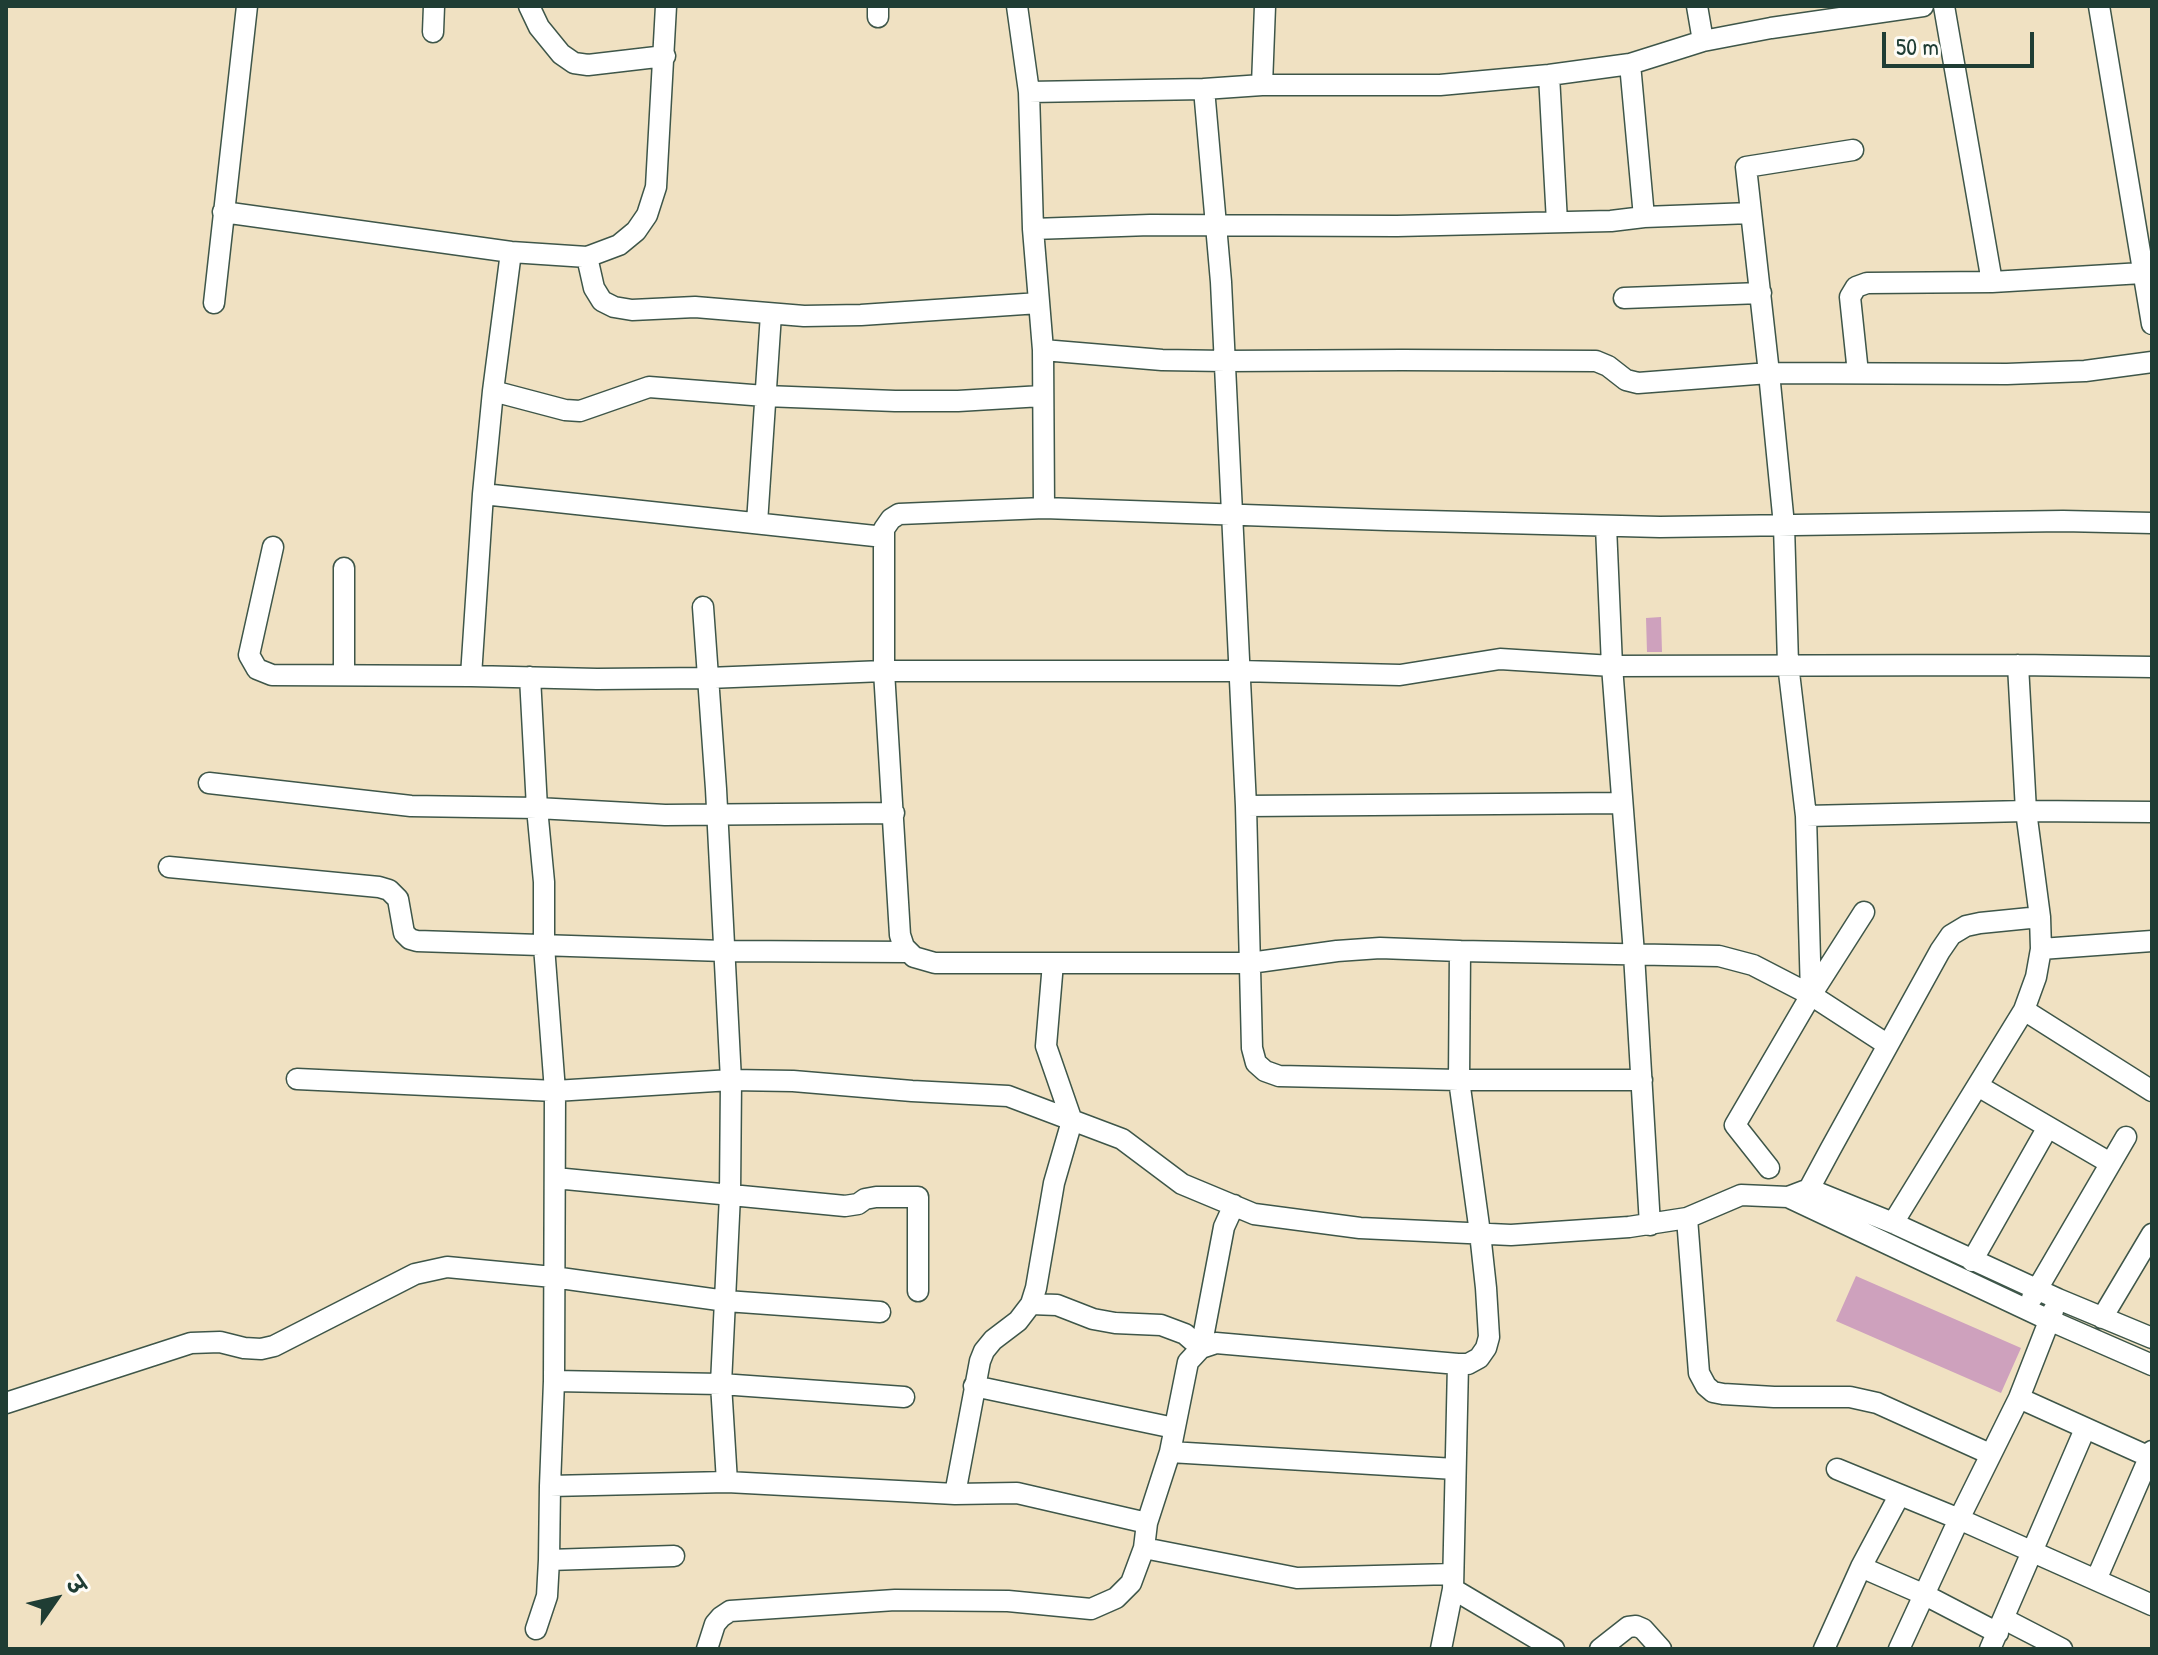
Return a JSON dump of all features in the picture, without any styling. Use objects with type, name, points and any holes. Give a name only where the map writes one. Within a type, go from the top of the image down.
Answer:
[{"type":"street","points":[[214,303],[247,6]]},
{"type":"street","points":[[433,32],[434,6]]},
{"type":"street","points":[[529,6],[539,27],[561,54],[574,63],[588,65],[665,56]]},
{"type":"street","points":[[223,212],[511,252],[587,257],[619,245],[636,231],[647,215],[656,187],[666,6]]},
{"type":"street","points":[[1017,6],[1029,92],[1033,229],[1043,350],[1044,508]]},
{"type":"street","points":[[1262,85],[1265,6]]},
{"type":"street","points":[[1697,6],[1703,41]]},
{"type":"street","points":[[1029,92],[1262,85],[1440,85],[1549,75],[1630,64],[1703,41],[1827,12],[1923,6]]},
{"type":"street","points":[[1944,6],[1992,282]]},
{"type":"street","points":[[2099,6],[2142,199],[2142,273],[2152,324]]},
{"type":"street","points":[[1630,64],[1644,217]]},
{"type":"street","points":[[1549,75],[1557,222]]},
{"type":"street","points":[[1204,89],[1225,361],[1246,806],[1252,1048],[1256,1063],[1265,1071],[1279,1076],[1642,1080]]},
{"type":"street","points":[[1811,995],[1806,816],[1788,664],[1784,525],[1746,167],[1853,150]]},
{"type":"street","points":[[1033,229],[1150,225],[1397,226],[1611,221],[1751,213]]},
{"type":"street","points":[[471,676],[483,494],[511,252]]},
{"type":"street","points":[[587,257],[594,288],[602,301],[632,310],[695,307],[804,316],[1039,303]]},
{"type":"street","points":[[1858,373],[1850,297],[1856,287],[1867,283],[1992,282],[2142,273]]},
{"type":"street","points":[[1624,298],[1761,293]]},
{"type":"street","points":[[757,523],[771,314]]},
{"type":"street","points":[[1043,350],[1162,360],[1596,361],[1626,380],[1638,383],[1769,373],[2007,374],[2085,371],[2152,362]]},
{"type":"street","points":[[493,391],[580,411],[649,387],[895,401],[1042,396]]},
{"type":"street","points":[[483,494],[884,537]]},
{"type":"street","points":[[1888,1045],[1811,995],[1753,965],[1719,956],[1380,948],[1250,963],[935,963],[914,957],[904,947],[900,935],[884,671],[884,529],[899,514],[1044,508],[1660,527],[2063,521],[2152,523]]},
{"type":"street","points":[[1606,526],[1612,666],[1634,954],[1650,1225]]},
{"type":"street","points":[[273,547],[249,655],[257,669],[272,675],[708,678],[884,671],[1240,671],[1400,675],[1500,659],[1612,666],[2152,667]]},
{"type":"street","points":[[344,568],[344,675]]},
{"type":"street","points":[[703,607],[731,1080],[730,1195],[721,1384],[727,1482]]},
{"type":"street","points":[[1893,1223],[2024,1010],[2036,977],[2041,949],[2040,917],[2026,811],[2018,665]]},
{"type":"street","points":[[530,677],[555,1091],[554,1381],[549,1560],[547,1596],[536,1629]]},
{"type":"street","points":[[209,783],[383,804],[665,815],[894,813]]},
{"type":"street","points":[[1246,806],[1622,803]]},
{"type":"street","points":[[1806,816],[2026,811],[2152,812]]},
{"type":"street","points":[[169,867],[379,887],[389,890],[398,899],[404,933],[417,941],[724,951],[909,952]]},
{"type":"street","points":[[1769,1168],[1735,1125],[1864,912]]},
{"type":"street","points":[[1801,1197],[1951,935],[1966,926],[1980,923],[2040,917]]},
{"type":"street","points":[[2041,949],[2152,941]]},
{"type":"street","points":[[707,1649],[715,1624],[730,1611],[895,1600],[1008,1601],[1091,1609],[1116,1598],[1131,1583],[1144,1548],[1147,1523],[1170,1452],[1188,1362],[1201,1348],[1216,1343],[1458,1364],[1468,1364],[1479,1358],[1489,1337],[1480,1233],[1459,1080],[1460,951]]},
{"type":"street","points":[[955,1494],[974,1386],[984,1351],[1018,1321],[1031,1304],[1054,1183],[1072,1121],[1046,1046],[1053,963]]},
{"type":"street","points":[[2024,1010],[2149,1082]]},
{"type":"street","points":[[297,1079],[555,1091],[731,1080],[793,1081],[1008,1096],[1122,1139],[1182,1184],[1254,1214],[1360,1228],[1511,1235],[1650,1225],[1687,1218],[1741,1195],[1801,1197],[1863,1222],[2026,1309],[2152,1365]]},
{"type":"street","points":[[1978,1086],[2110,1163]]},
{"type":"street","points":[[1972,1261],[2048,1127]]},
{"type":"street","points":[[2026,1309],[2126,1137]]},
{"type":"street","points":[[555,1178],[845,1206],[876,1197],[918,1197],[918,1291]]},
{"type":"street","points":[[1201,1348],[1224,1227],[1234,1205]]},
{"type":"street","points":[[1687,1218],[1699,1373],[1713,1392],[1774,1397],[1850,1397],[1877,1403],[1990,1454]]},
{"type":"street","points":[[1863,1222],[1893,1223],[1972,1261],[2152,1338]]},
{"type":"street","points":[[2102,1318],[2152,1234]]},
{"type":"street","points":[[6,1403],[191,1343],[220,1342],[261,1349],[274,1346],[415,1274],[430,1270],[465,1268],[726,1301],[880,1312]]},
{"type":"street","points":[[1899,1649],[2019,1398],[2058,1299]]},
{"type":"street","points":[[1031,1304],[1057,1305],[1105,1321],[1161,1325],[1185,1334],[1201,1348]]},
{"type":"street","points":[[1441,1649],[1453,1582],[1458,1364]]},
{"type":"street","points":[[554,1381],[721,1384],[904,1397]]},
{"type":"street","points":[[974,1386],[1174,1428]]},
{"type":"street","points":[[2019,1398],[2151,1455],[2096,1580]]},
{"type":"street","points":[[1997,1634],[2085,1429]]},
{"type":"street","points":[[1170,1452],[1455,1469]]},
{"type":"street","points":[[1837,1469],[1959,1519],[2152,1605]]},
{"type":"street","points":[[550,1486],[727,1482],[955,1494],[1017,1493],[1147,1523]]},
{"type":"street","points":[[1824,1649],[1861,1567],[1899,1496]]},
{"type":"street","points":[[1144,1548],[1297,1578],[1453,1582],[1554,1649]]},
{"type":"street","points":[[549,1560],[674,1556]]},
{"type":"street","points":[[1861,1567],[1925,1595],[1997,1634],[2061,1649]]},
{"type":"street","points":[[1600,1649],[1628,1627],[1636,1626],[1643,1629],[1661,1649]]},
{"type":"building","points":[[1661,617],[1662,652],[1647,652],[1646,618]]},
{"type":"building","points":[[1856,1276],[2021,1348],[2001,1393],[1836,1321]]}]
